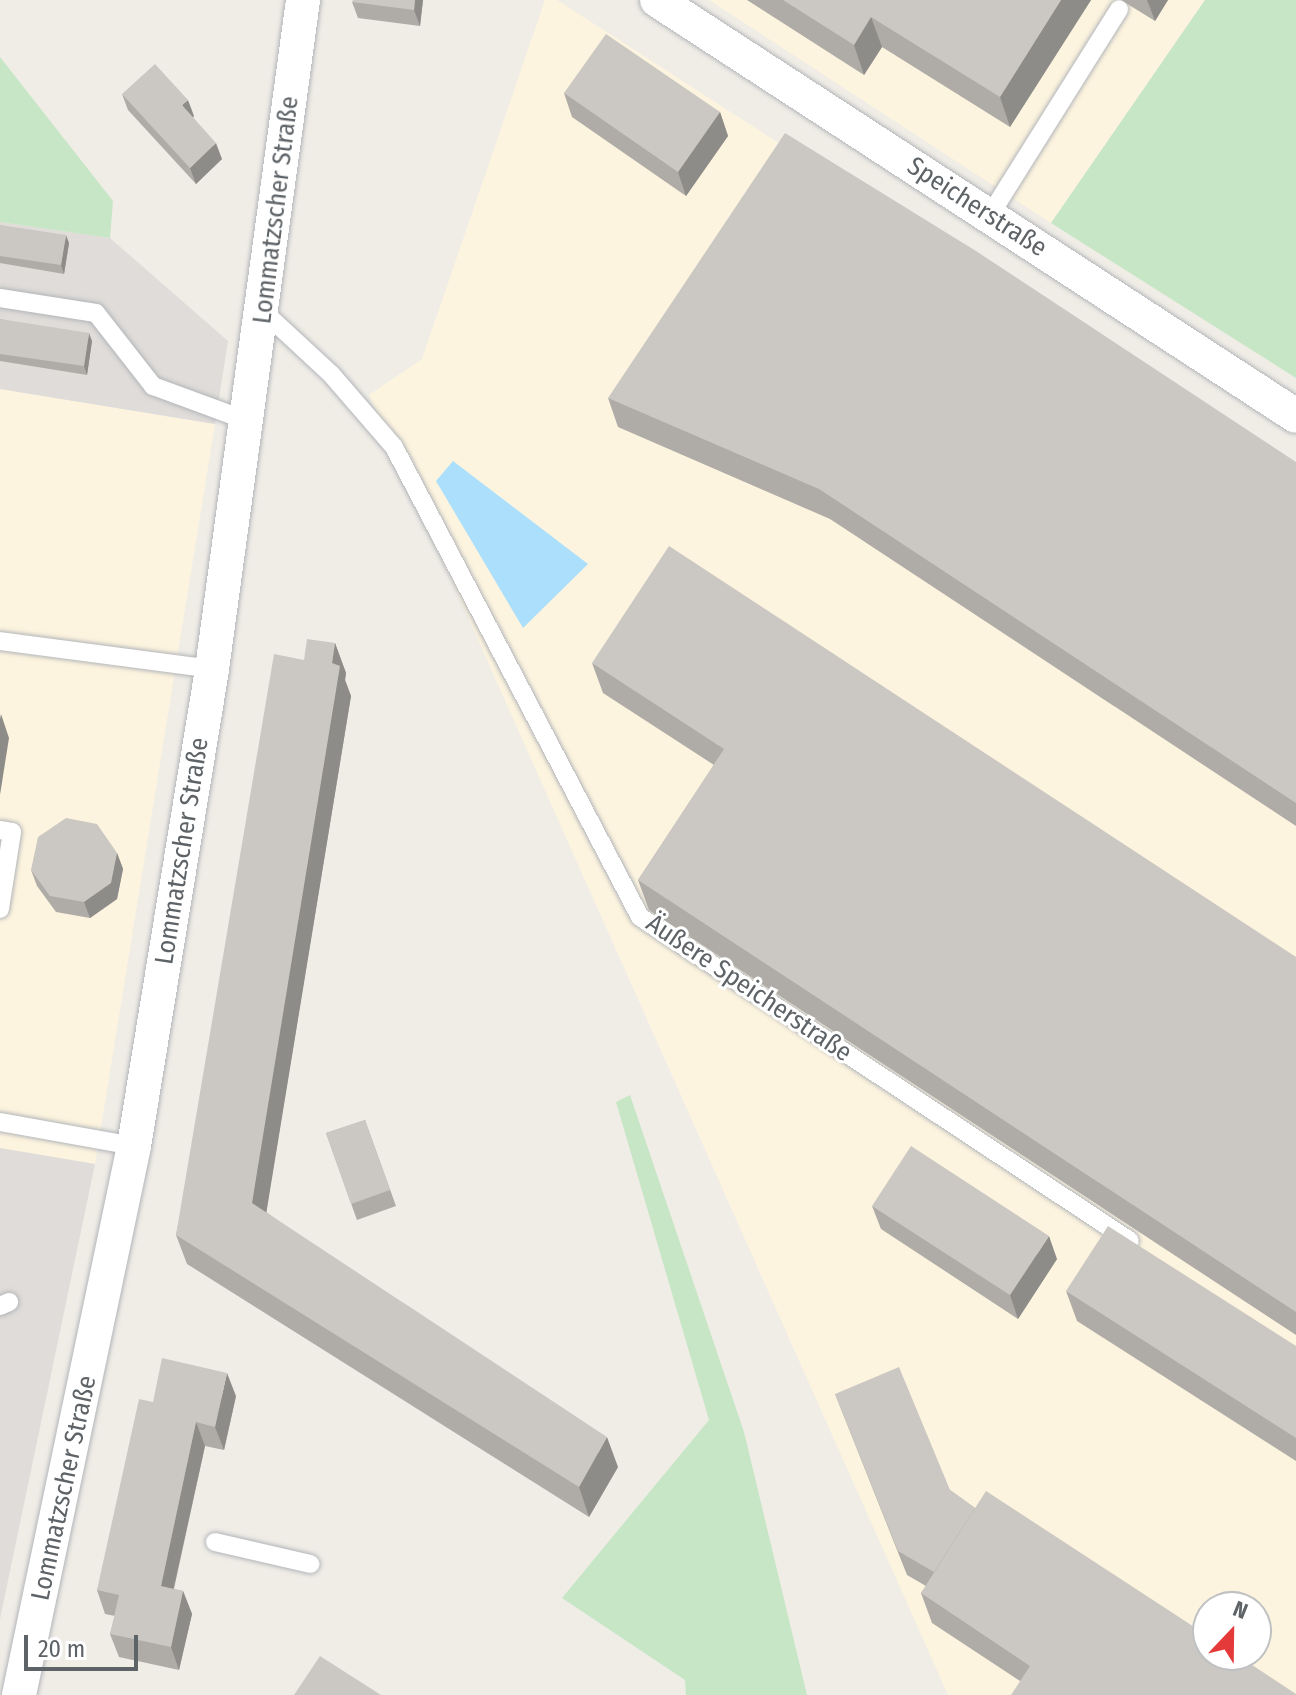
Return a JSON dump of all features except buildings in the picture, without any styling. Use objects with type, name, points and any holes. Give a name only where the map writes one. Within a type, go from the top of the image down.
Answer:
[{"type":"street","name":"Lommatzscher Straße","points":[[15,1678],[134,1146],[212,669],[264,312],[303,0]]},
{"type":"street","name":"Speicherstraße","points":[[657,0],[1296,416]]},
{"type":"lane","points":[[990,215],[1119,9]]},
{"type":"lane","points":[[0,298],[96,313],[153,386],[248,421]]},
{"type":"lane","name":"Äußere Speicherstraße","points":[[264,312],[331,374],[394,447],[640,917],[1152,1255]]},
{"type":"lane","points":[[0,641],[212,669]]},
{"type":"lane","points":[[0,830],[12,832],[0,909]]},
{"type":"lane","points":[[0,1122],[134,1146]]},
{"type":"lane","points":[[215,1542],[310,1564]]},
{"type":"shaded area","points":[[545,0],[557,0],[1296,477],[1296,1695],[948,1695],[369,395],[422,359]]},
{"type":"shaded area","points":[[709,0],[1205,0],[1051,223]]},
{"type":"shaded area","points":[[0,222],[110,238],[228,341],[215,424],[0,389]]},
{"type":"shaded area","points":[[0,389],[215,424],[95,1164],[0,1148]]},
{"type":"shaded area","points":[[0,1148],[95,1164],[0,1619]]},
{"type":"green space","points":[[1205,0],[1296,0],[1296,378],[1051,223]]},
{"type":"green space","points":[[0,57],[113,201],[110,238],[0,222]]},
{"type":"green space","points":[[630,1095],[744,1432],[807,1695],[686,1695],[685,1680],[562,1598],[709,1420],[616,1102]]},
{"type":"water","points":[[453,461],[588,564],[523,628],[436,481]]}]
